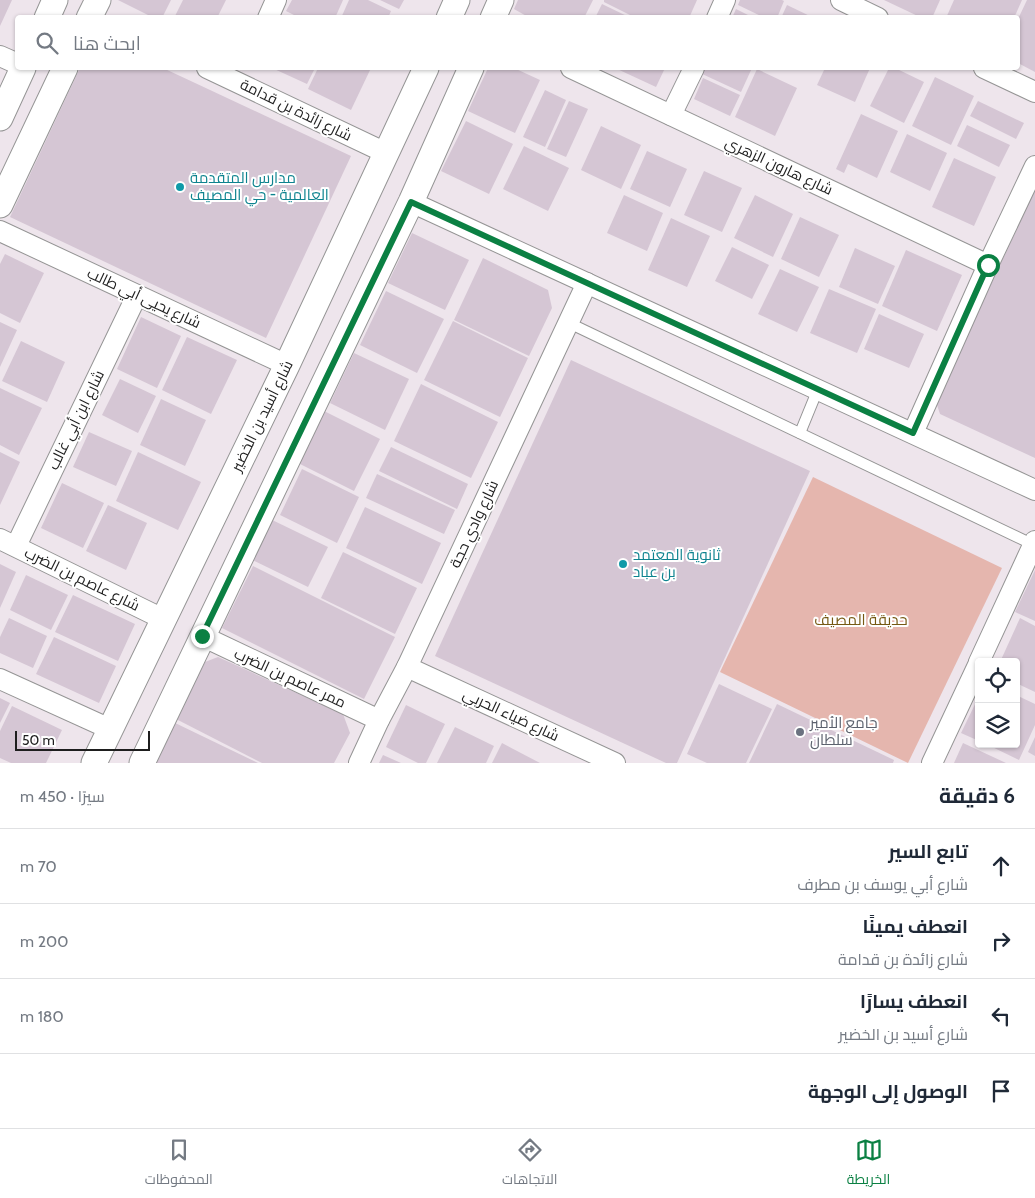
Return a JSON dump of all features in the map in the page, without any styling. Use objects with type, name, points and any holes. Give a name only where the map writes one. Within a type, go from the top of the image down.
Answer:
[{"type":"street","points":[[48,15],[55,0]]},
{"type":"street","points":[[269,15],[276,0]]},
{"type":"street","points":[[450,15],[457,0]]},
{"type":"street","points":[[494,15],[502,0]]},
{"type":"street","points":[[718,15],[725,0]]},
{"type":"street","points":[[841,0],[872,15]]},
{"type":"street","points":[[0,56],[15,63]]},
{"type":"street","points":[[0,118],[23,70]]},
{"type":"street","points":[[0,205],[65,70]]},
{"type":"street","name":"شارع زائدة بن قدامة","points":[[217,70],[241,75],[386,153]]},
{"type":"street","name":"شارع أسيد بن الخضير","points":[[94,763],[287,365],[425,70]]},
{"type":"street","points":[[142,763],[411,202],[470,70]]},
{"type":"street","name":"شارع هارون الزهري","points":[[575,70],[988,265]]},
{"type":"street","points":[[672,115],[693,70]]},
{"type":"street","points":[[988,70],[1035,92]]},
{"type":"street","points":[[913,433],[988,265],[1035,166]]},
{"type":"street","points":[[411,202],[1035,490]]},
{"type":"street","name":"شارع يحيى أبي طالب","points":[[0,231],[287,365]]},
{"type":"street","name":"شارع وادي حجة","points":[[359,763],[407,667],[587,283]]},
{"type":"street","name":"شارع ابن أبي غالب","points":[[8,542],[137,294]]},
{"type":"street","name":"شارع عاصم بن الضرب","points":[[8,542],[163,619]]},
{"type":"street","points":[[981,658],[1034,543]]},
{"type":"street","name":"ممر عاصم بن الضرب","points":[[202,636],[379,720]]},
{"type":"street","name":"شارع ضياء الحربي","points":[[407,667],[615,763]]},
{"type":"street","points":[[932,763],[975,671]]},
{"type":"street","points":[[0,679],[110,729]]},
{"type":"lane","points":[[569,322],[1034,543]]},
{"type":"lane","points":[[800,433],[818,390]]},
{"type":"green space","name":"حديقة المصيف","points":[[813,477],[1002,568],[908,763],[720,672]]},
{"type":"building","points":[[0,0],[12,0],[0,26]]},
{"type":"building","points":[[118,0],[171,0],[164,15],[148,15]]},
{"type":"building","points":[[183,0],[226,0],[218,15],[176,15]]},
{"type":"building","points":[[292,0],[343,0],[336,15],[294,15],[286,11]]},
{"type":"building","points":[[349,0],[368,0],[391,11],[389,15],[342,15]]},
{"type":"building","points":[[380,0],[404,0],[399,9]]},
{"type":"building","points":[[518,0],[593,0],[586,15],[525,15],[514,9]]},
{"type":"building","points":[[604,0],[697,0],[690,15],[630,15],[604,2]]},
{"type":"building","points":[[740,0],[784,1],[778,15],[759,15],[738,5]]},
{"type":"building","points":[[884,0],[940,0],[933,15],[916,15]]},
{"type":"building","points":[[954,0],[1022,0],[1015,15],[947,15]]},
{"type":"building","points":[[1027,0],[1035,0],[1035,72],[1020,64],[1020,15]]},
{"type":"building","points":[[602,4],[625,15],[596,15]]},
{"type":"building","points":[[787,5],[808,15],[782,15]]},
{"type":"building","points":[[736,9],[748,15],[733,15]]},
{"type":"building","name":"مدارس المتقدمة العالمية - حي المصيف","points":[[79,70],[167,70],[351,156],[266,338],[10,217]]},
{"type":"building","points":[[276,70],[314,70],[307,84]]},
{"type":"building","points":[[317,70],[370,70],[351,110],[308,89]]},
{"type":"building","points":[[487,70],[518,70],[540,80],[515,133],[468,111]]},
{"type":"building","points":[[619,70],[664,70],[656,87]]},
{"type":"building","points":[[702,70],[751,70],[741,92],[700,73]]},
{"type":"building","points":[[757,70],[797,88],[775,136],[735,117]]},
{"type":"building","points":[[824,70],[869,70],[855,102],[817,85]]},
{"type":"building","points":[[888,70],[899,70],[924,82],[904,123],[870,106]]},
{"type":"building","points":[[935,77],[974,96],[951,145],[912,126]]},
{"type":"building","points":[[703,78],[740,95],[730,116],[694,99]]},
{"type":"building","points":[[545,90],[566,100],[545,147],[523,137]]},
{"type":"building","points":[[569,101],[588,109],[566,157],[547,149]]},
{"type":"building","points":[[978,101],[1024,123],[1016,139],[970,116]]},
{"type":"building","points":[[861,114],[898,131],[877,178],[848,164],[844,173],[836,169]]},
{"type":"building","points":[[466,121],[513,144],[489,194],[441,171]]},
{"type":"building","points":[[967,125],[1010,145],[999,167],[957,146]]},
{"type":"building","points":[[601,126],[641,145],[621,189],[581,170]]},
{"type":"building","points":[[907,134],[947,153],[930,191],[890,172]]},
{"type":"building","points":[[524,146],[569,168],[548,211],[503,189]]},
{"type":"building","points":[[647,151],[687,169],[670,207],[630,189]]},
{"type":"building","points":[[954,158],[996,177],[974,226],[932,207]]},
{"type":"building","points":[[704,171],[742,188],[722,232],[684,215]]},
{"type":"building","points":[[1035,190],[1035,458],[940,414],[936,402]]},
{"type":"building","points":[[624,195],[663,213],[647,251],[607,233]]},
{"type":"building","points":[[755,195],[793,214],[773,257],[734,238]]},
{"type":"building","points":[[800,217],[839,235],[819,277],[781,259]]},
{"type":"building","points":[[671,218],[710,236],[687,287],[648,270]]},
{"type":"building","points":[[412,233],[469,260],[445,310],[388,283]]},
{"type":"building","points":[[732,247],[769,265],[752,299],[715,281]]},
{"type":"building","points":[[855,248],[895,266],[878,304],[839,287]]},
{"type":"building","points":[[906,250],[962,275],[937,331],[882,306]]},
{"type":"building","points":[[5,254],[44,273],[20,323],[0,313],[0,264]]},
{"type":"building","points":[[483,258],[548,290],[552,308],[529,356],[454,320]]},
{"type":"building","points":[[780,269],[819,287],[797,332],[758,314]]},
{"type":"building","points":[[829,289],[876,309],[857,353],[810,333]]},
{"type":"building","points":[[386,291],[444,319],[417,373],[360,345]]},
{"type":"building","points":[[879,314],[924,334],[909,368],[864,349]]},
{"type":"building","points":[[141,317],[181,336],[157,388],[117,369]]},
{"type":"building","points":[[453,321],[528,358],[500,417],[424,380]]},
{"type":"building","points":[[0,322],[17,330],[0,367]]},
{"type":"building","points":[[187,337],[237,360],[211,414],[162,390]]},
{"type":"building","points":[[21,341],[65,362],[47,402],[2,381]]},
{"type":"building","points":[[354,353],[409,379],[385,430],[330,403]]},
{"type":"building","name":"ثانوية المعتمد بن عباد","points":[[571,360],[810,471],[677,763],[666,763],[435,656]]},
{"type":"building","points":[[120,379],[156,396],[138,433],[102,415]]},
{"type":"building","points":[[421,384],[498,422],[471,478],[394,441]]},
{"type":"building","points":[[0,388],[42,408],[19,455],[0,445]]},
{"type":"building","points":[[161,399],[206,420],[185,466],[140,445]]},
{"type":"building","points":[[320,409],[380,439],[354,491],[294,461]]},
{"type":"building","points":[[89,432],[132,451],[116,486],[73,467]]},
{"type":"building","points":[[391,447],[468,484],[457,509],[379,471]]},
{"type":"building","points":[[0,452],[20,462],[0,505]]},
{"type":"building","points":[[138,452],[201,482],[178,530],[116,501]]},
{"type":"building","points":[[302,469],[359,497],[337,543],[280,515]]},
{"type":"building","points":[[377,474],[455,510],[444,534],[366,498]]},
{"type":"building","points":[[62,483],[104,503],[83,548],[41,528]]},
{"type":"building","points":[[108,505],[147,523],[126,570],[86,551]]},
{"type":"building","points":[[365,507],[441,543],[422,584],[346,548]]},
{"type":"building","points":[[266,517],[328,547],[308,587],[246,557]]},
{"type":"building","points":[[343,552],[417,588],[395,634],[321,598]]},
{"type":"building","points":[[0,564],[16,572],[0,608]]},
{"type":"building","points":[[253,566],[395,637],[364,699],[222,628]]},
{"type":"building","points":[[1035,570],[1035,621],[1015,612]]},
{"type":"building","points":[[26,575],[68,595],[51,630],[10,610]]},
{"type":"building","points":[[73,595],[135,624],[118,661],[55,632]]},
{"type":"building","points":[[9,618],[47,636],[33,668],[0,653],[0,637]]},
{"type":"building","points":[[1020,618],[1035,626],[1035,692],[1020,685],[1020,658],[1002,658]]},
{"type":"building","points":[[54,637],[116,666],[99,703],[36,674]]},
{"type":"building","points":[[218,657],[343,714],[350,733],[334,763],[262,763],[176,719],[205,662]]},
{"type":"building","points":[[719,684],[772,709],[746,763],[707,763],[687,754]]},
{"type":"building","points":[[1020,697],[1035,704],[1035,725],[1019,760],[994,748],[1020,748]]},
{"type":"building","points":[[0,698],[10,703],[0,723]]},
{"type":"building","name":"جامع الأمير سلطان","points":[[777,704],[894,760],[893,763],[749,763]]},
{"type":"building","points":[[975,704],[975,739],[961,733]]},
{"type":"building","points":[[406,705],[445,724],[426,763],[418,763],[386,747]]},
{"type":"building","points":[[12,706],[62,730],[46,763],[11,763],[0,758],[0,731]]},
{"type":"building","points":[[171,721],[258,763],[151,763]]},
{"type":"building","points":[[455,727],[494,746],[486,763],[437,763]]},
{"type":"building","points":[[1035,737],[1035,756],[1028,752]]},
{"type":"building","points":[[502,743],[540,763],[492,763]]},
{"type":"building","points":[[963,743],[1006,763],[954,763]]},
{"type":"building","points":[[383,755],[401,763],[379,763]]},
{"type":"place","name":"مدارس المتقدمة العالمية - حي المصيف","points":[[180,187]]},
{"type":"place","name":"ثانوية المعتمد بن عباد","points":[[623,564]]},
{"type":"place","name":"جامع الأمير سلطان","points":[[800,732]]},
{"type":"route","points":[[202,636],[411,202],[913,433],[988,265]]}]
